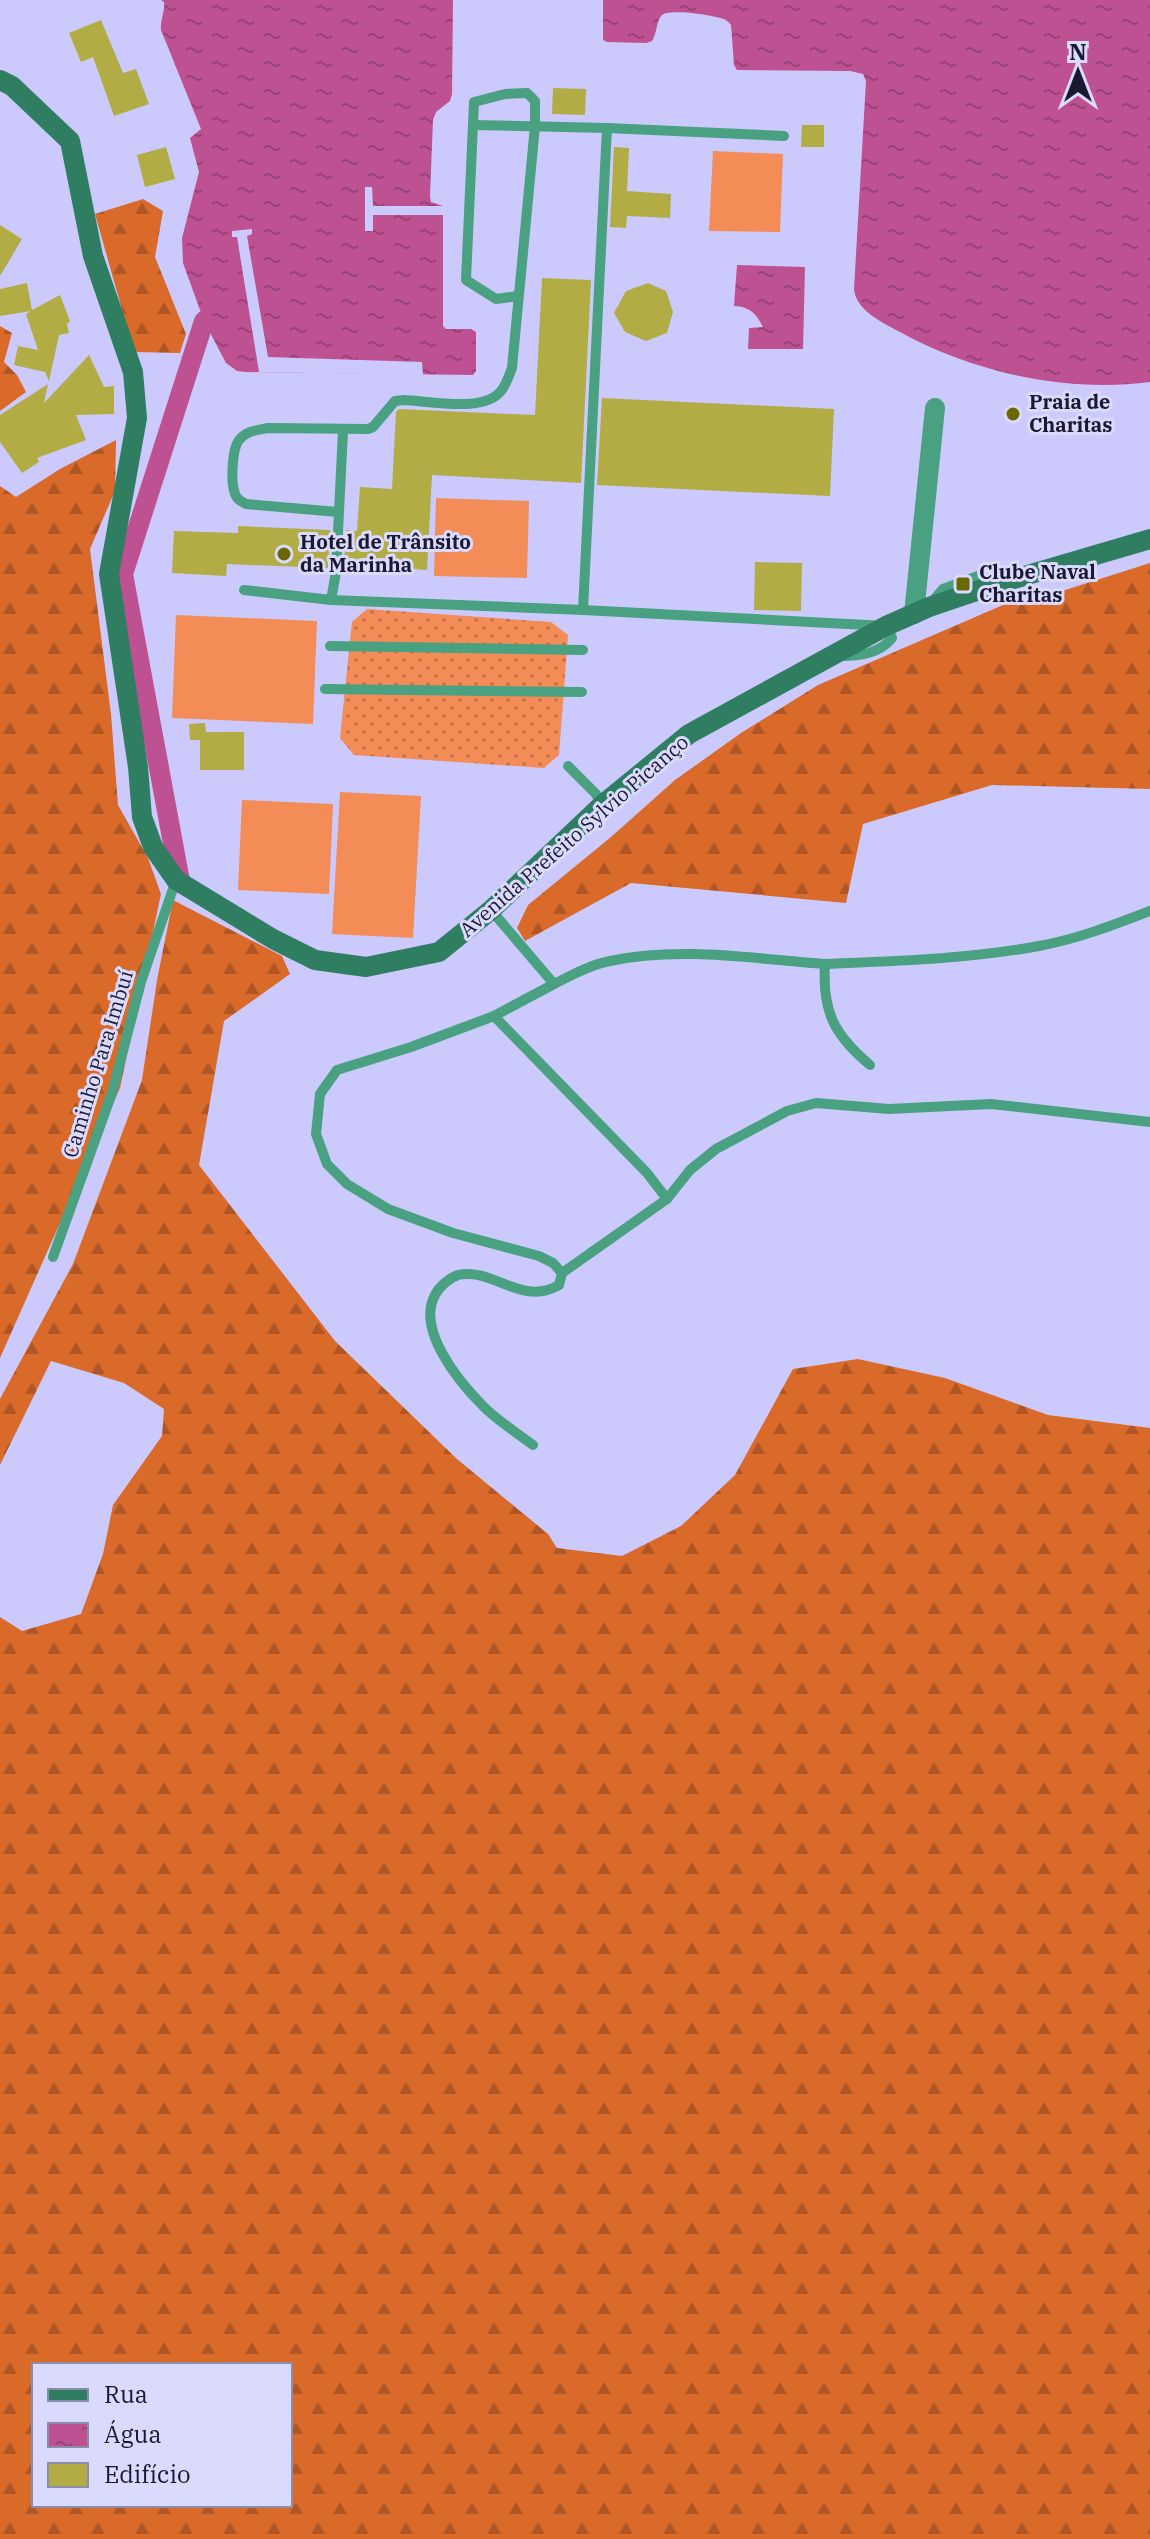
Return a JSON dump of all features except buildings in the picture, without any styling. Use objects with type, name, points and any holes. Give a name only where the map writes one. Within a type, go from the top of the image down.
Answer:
[{"type":"street","points":[[0,80],[12,86],[70,141],[93,256],[133,372],[137,418],[109,574],[138,767],[142,817],[153,847],[176,880]]},
{"type":"street","points":[[921,611],[935,408]]},
{"type":"street","name":"Avenida Prefeito Sylvio Picanço","points":[[176,880],[273,939],[315,960],[366,967],[439,952],[491,910],[602,805],[689,734],[886,626],[921,611],[1000,583],[1150,539]]},
{"type":"lane","points":[[338,512],[246,504],[238,500],[234,491],[234,449],[241,438],[253,430],[343,431],[373,427],[395,401],[478,405],[494,398],[502,390],[512,368],[535,126],[535,101],[527,93],[505,94],[474,102],[466,280],[496,299],[518,296]]},
{"type":"lane","points":[[473,125],[784,136]]},
{"type":"lane","points":[[583,610],[607,128]]},
{"type":"lane","points":[[331,600],[336,572],[343,431]]},
{"type":"lane","points":[[244,590],[331,600],[886,626]]},
{"type":"lane","points":[[330,646],[583,650]]},
{"type":"lane","points":[[325,689],[582,692]]},
{"type":"lane","points":[[568,766],[596,794],[602,805]]},
{"type":"lane","name":"Caminho Para Imbuí","points":[[53,1257],[112,1093],[141,982],[176,880]]},
{"type":"lane","points":[[491,910],[554,984]]},
{"type":"lane","points":[[562,1273],[553,1263],[539,1256],[453,1233],[388,1209],[347,1184],[327,1164],[316,1134],[320,1094],[337,1070],[494,1016],[586,968],[611,961],[665,955],[825,964],[945,959],[1041,946],[1150,911]]},
{"type":"lane","points":[[825,964],[824,987],[833,1022],[848,1047],[870,1065]]},
{"type":"lane","points":[[494,1016],[647,1173],[667,1199]]},
{"type":"lane","points":[[533,1445],[485,1408],[447,1361],[430,1328],[430,1304],[439,1288],[458,1275],[476,1276],[526,1291],[547,1292],[559,1285],[562,1273],[667,1199],[690,1170],[716,1149],[787,1111],[816,1103],[889,1109],[991,1104],[1150,1122]]},
{"type":"shaded area","points":[[713,151],[783,154],[780,232],[709,231]]},
{"type":"shaded area","points":[[436,498],[529,501],[527,578],[434,576]]},
{"type":"shaded area","points":[[367,609],[551,622],[568,635],[559,755],[544,768],[354,755],[340,738],[352,622]]},
{"type":"shaded area","points":[[176,615],[317,621],[313,724],[172,718]]},
{"type":"shaded area","points":[[340,792],[421,796],[413,938],[332,934]]},
{"type":"shaded area","points":[[242,800],[333,804],[329,894],[238,890]]},
{"type":"green space","points":[[143,199],[163,211],[155,257],[186,334],[180,353],[134,352],[95,214]]},
{"type":"green space","points":[[0,326],[12,333],[4,362],[17,375],[26,392],[0,411]]},
{"type":"green space","points":[[116,440],[115,491],[90,549],[111,714],[118,805],[148,858],[161,894],[120,1088],[0,1358],[0,486],[16,497],[60,469]]},
{"type":"green space","points":[[1150,563],[1150,789],[992,785],[863,824],[846,903],[631,883],[525,941],[517,928],[528,905],[675,780],[741,733],[818,685],[1033,592],[1062,591]]},
{"type":"green space","points":[[173,900],[282,956],[290,974],[224,1021],[199,1165],[335,1341],[457,1459],[548,1534],[557,1548],[622,1556],[681,1526],[735,1475],[793,1369],[858,1359],[945,1378],[1048,1415],[1150,1428],[1150,2539],[0,2539],[0,1617],[22,1631],[81,1614],[103,1554],[113,1505],[162,1436],[164,1409],[124,1383],[51,1361],[0,1465],[0,1399],[73,1264],[142,1080]]},
{"type":"water","points":[[161,0],[453,0],[452,94],[450,101],[436,112],[433,120],[430,196],[431,202],[443,206],[443,326],[446,329],[471,329],[476,332],[476,371],[473,375],[245,372],[237,371],[226,363],[204,321],[183,263],[182,238],[199,172],[190,138],[201,129],[161,30],[164,2]]},
{"type":"water","points":[[603,0],[1150,0],[1150,382],[1084,384],[1019,376],[987,368],[925,345],[876,319],[859,303],[854,289],[866,81],[863,74],[850,71],[737,70],[731,25],[724,19],[699,14],[680,12],[661,16],[652,41],[646,43],[607,42],[603,40]]},
{"type":"water","points":[[737,265],[805,267],[803,349],[748,349],[749,328],[763,327],[752,312],[734,306]]},
{"type":"pier","points":[[365,187],[372,187],[373,206],[443,206],[443,215],[373,215],[373,231],[365,231]]},
{"type":"pier","points":[[252,229],[252,234],[247,236],[268,357],[422,362],[423,375],[259,372],[237,237],[232,237],[232,231]]},
{"type":"waterway","points":[[180,881],[123,574],[204,321]]},
{"type":"place","name":"Praia de Charitas","points":[[1013,414]]},
{"type":"place","name":"Hotel de Trânsito da Marinha","points":[[284,554]]},
{"type":"place","name":"Clube Naval Charitas","points":[[963,584]]}]
